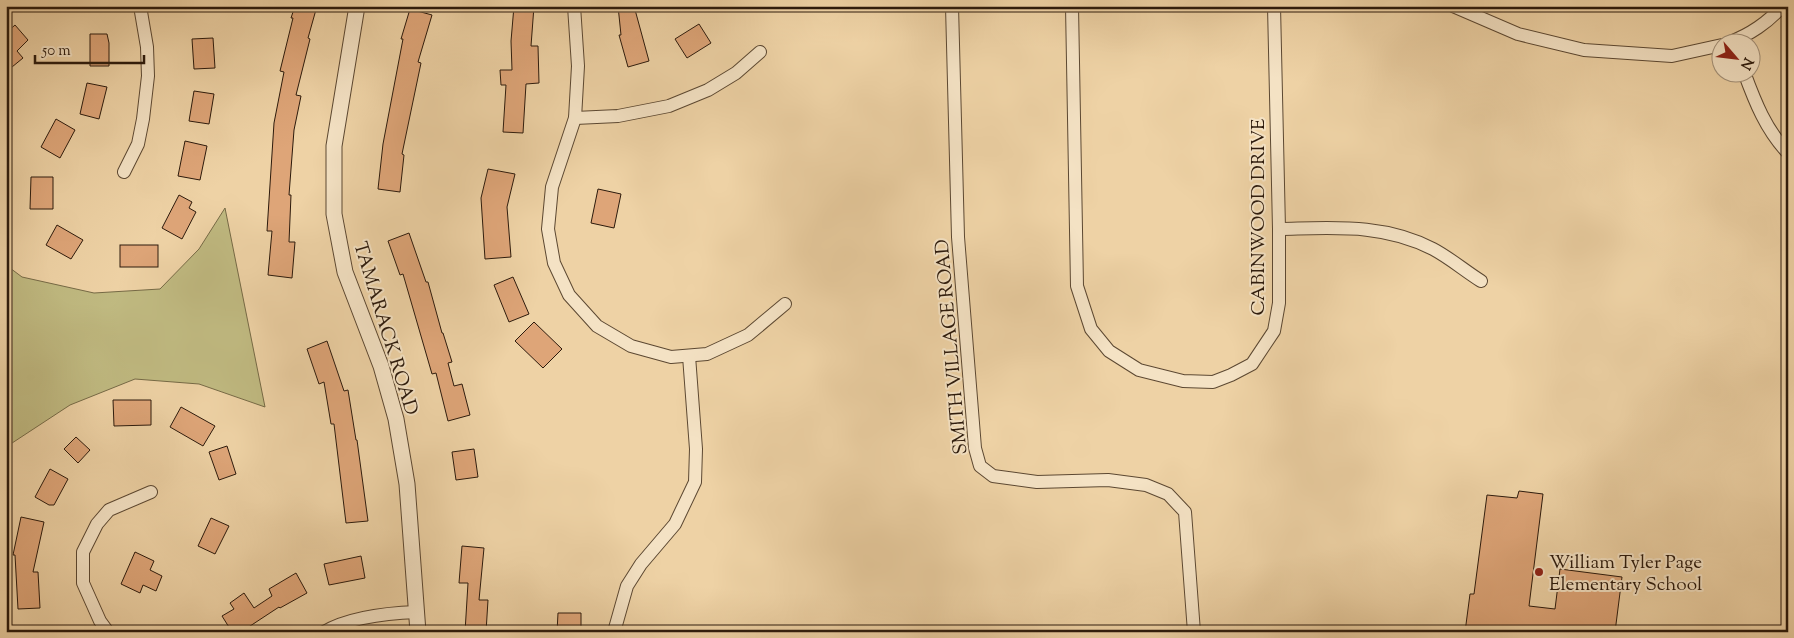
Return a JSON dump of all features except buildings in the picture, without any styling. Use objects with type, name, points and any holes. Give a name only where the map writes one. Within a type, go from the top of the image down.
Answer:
[{"type":"street","points":[[124,172],[138,144],[148,76],[148,46],[140,6]]},
{"type":"street","name":"TAMARACK ROAD","points":[[358,6],[334,146],[334,214],[346,272],[381,366],[396,419],[407,484],[418,632]]},
{"type":"street","points":[[574,6],[578,66],[575,118],[552,187],[548,229],[554,262],[569,295],[597,326],[632,346],[671,357],[707,354],[748,335],[785,304]]},
{"type":"street","name":"SMITH VILLAGE ROAD","points":[[952,6],[958,237],[975,448],[980,466],[993,476],[1011,479],[1037,482],[1108,480],[1146,485],[1168,494],[1186,512],[1194,632]]},
{"type":"street","name":"CABINWOOD DRIVE","points":[[1072,6],[1077,286],[1091,329],[1109,351],[1139,370],[1183,381],[1213,382],[1252,364],[1274,330],[1279,303],[1274,6]]},
{"type":"street","points":[[1453,6],[1518,34],[1584,50],[1672,56],[1712,48]]},
{"type":"street","points":[[1751,32],[1777,13],[1782,6]]},
{"type":"street","points":[[575,118],[618,116],[669,106],[708,90],[729,77],[760,52]]},
{"type":"street","points":[[1748,82],[1760,114],[1776,141],[1788,153]]},
{"type":"street","points":[[1279,229],[1355,227],[1396,234],[1433,249],[1481,281]]},
{"type":"street","points":[[614,632],[627,586],[640,564],[676,524],[695,482],[696,449],[689,356]]},
{"type":"street","points":[[108,632],[100,621],[83,583],[83,552],[97,524],[109,510],[151,492]]},
{"type":"street","points":[[324,632],[335,625],[388,613],[417,612]]},
{"type":"shaded area","points":[[225,208],[265,407],[199,384],[135,379],[70,405],[6,447],[6,265],[22,277],[94,293],[160,289],[199,249]]},
{"type":"place","name":"William Tyler Page Elementary School","points":[[1539,572]]}]
